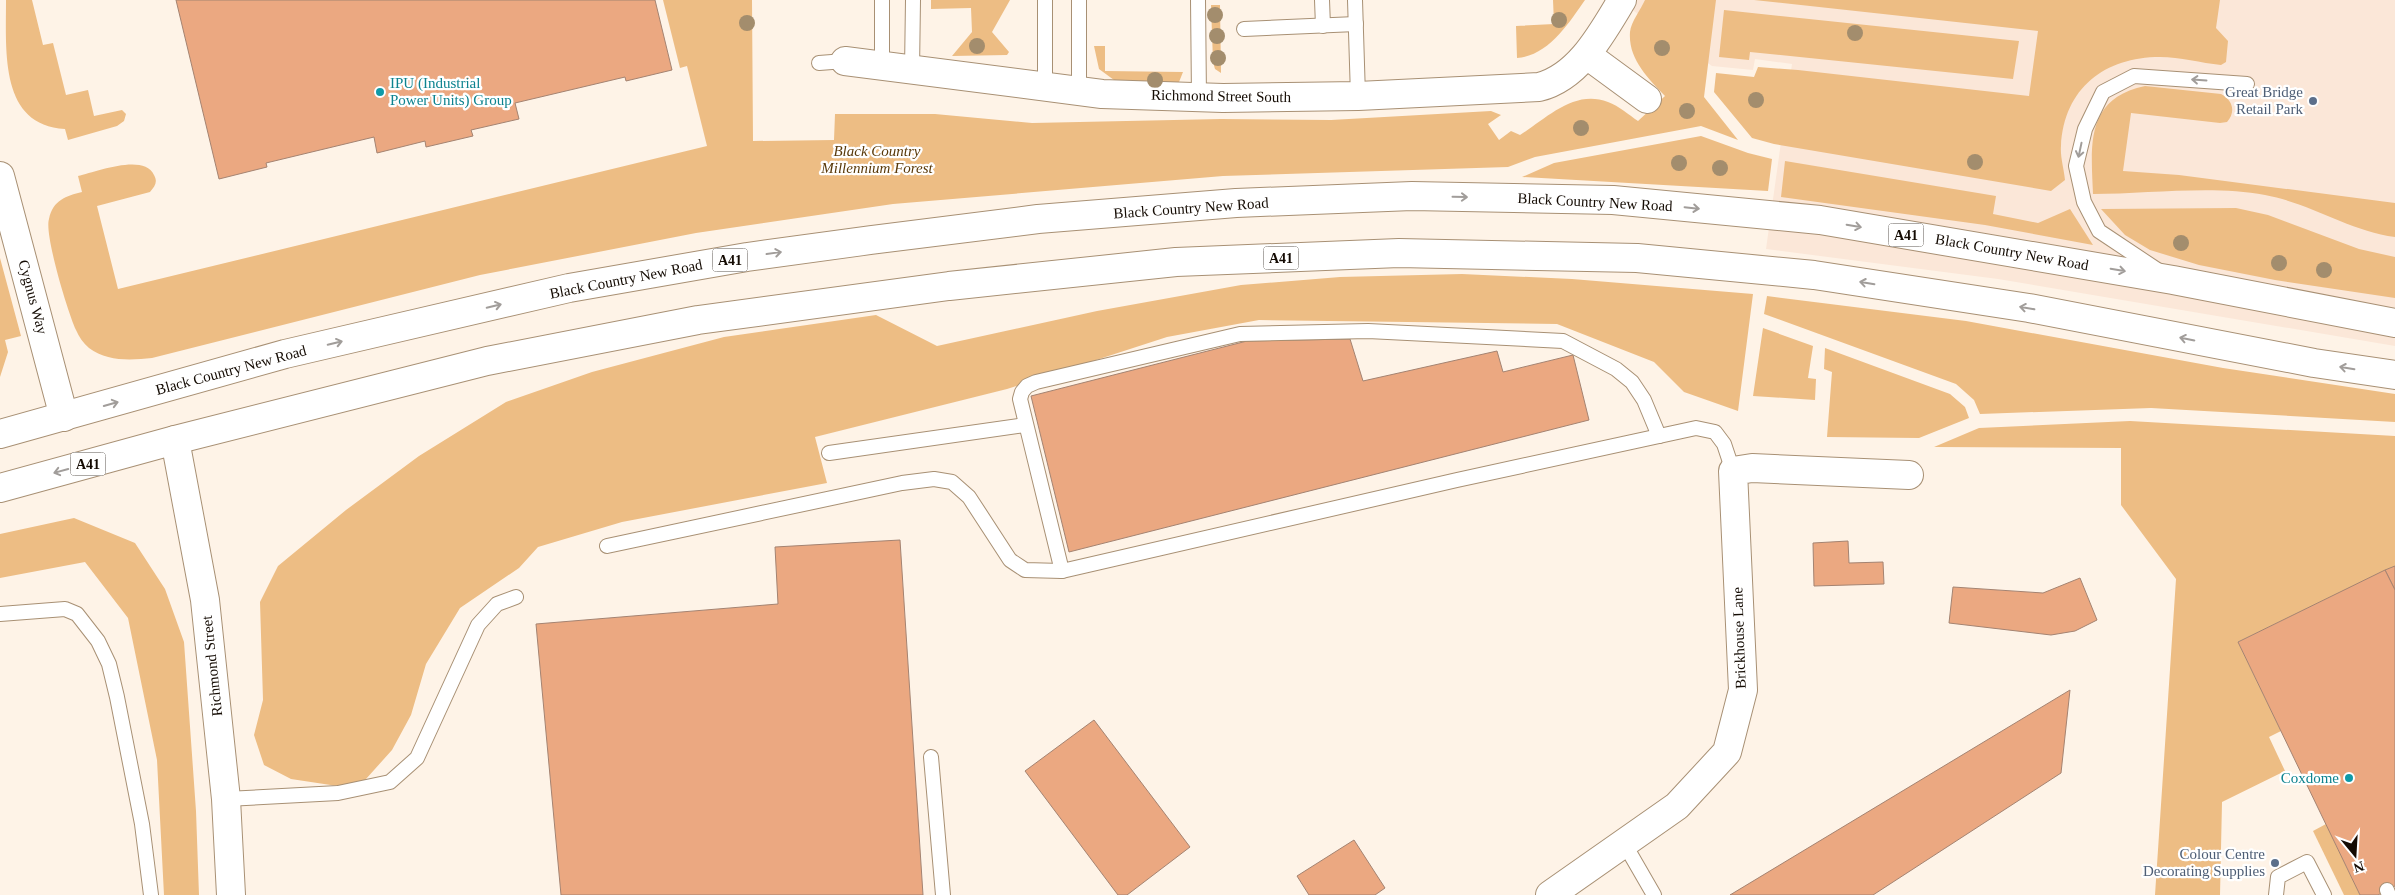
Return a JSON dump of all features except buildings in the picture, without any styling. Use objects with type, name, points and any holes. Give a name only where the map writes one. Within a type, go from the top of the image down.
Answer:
[{"type":"main road","name":"Richmond Street South","points":[[832,62],[882,66],[1102,94],[1199,97],[1358,96],[1539,87],[1554,84],[1587,55],[1622,0]]},
{"type":"main road","points":[[1587,55],[1647,99]]},
{"type":"main road","name":"Cygnus Way","points":[[0,176],[64,417]]},
{"type":"main road","name":"Black Country New Road","points":[[0,434],[285,354],[569,288],[747,257],[871,240],[1038,219],[1236,203],[1412,196],[1613,200],[1820,220],[2173,280],[2395,323]]},
{"type":"main road","name":"A41","points":[[0,488],[175,440],[487,361],[698,320],[949,286],[1176,262],[1399,253],[1637,258],[1814,275],[2029,308],[2305,362],[2395,376]]},
{"type":"main road","name":"Richmond Street","points":[[175,440],[205,600],[226,799],[231,895]]},
{"type":"main road","points":[[1733,471],[1752,468],[1909,476]]},
{"type":"main road","name":"Brickhouse Lane","points":[[1550,895],[1677,806],[1727,752],[1743,690],[1733,471]]},
{"type":"lane","points":[[882,0],[882,66]]},
{"type":"lane","points":[[912,70],[913,0]]},
{"type":"lane","points":[[1045,0],[1045,87]]},
{"type":"lane","points":[[1079,0],[1079,91]]},
{"type":"lane","points":[[1198,0],[1199,97]]},
{"type":"lane","points":[[1322,0],[1323,26]]},
{"type":"lane","points":[[1355,0],[1358,96]]},
{"type":"lane","points":[[1244,30],[1356,24]]},
{"type":"lane","points":[[2173,280],[2100,231],[2084,202],[2076,166],[2085,129],[2103,92],[2134,76],[2248,84]]},
{"type":"lane","points":[[1062,571],[1025,425],[1020,399],[1022,392],[1027,386],[1036,382],[1240,334],[1368,331],[1563,340],[1616,369],[1632,382],[1644,400],[1659,436]]},
{"type":"lane","points":[[829,453],[1025,425]]},
{"type":"lane","points":[[607,546],[902,483],[934,479],[952,482],[969,496],[1010,560],[1025,570],[1062,571],[1457,480],[1696,428],[1715,432],[1724,444],[1733,471]]},
{"type":"lane","points":[[226,799],[338,794],[390,782],[417,758],[478,625],[497,604],[516,597]]},
{"type":"lane","points":[[0,614],[65,609],[77,614],[98,641],[109,664],[117,697],[142,824],[151,895]]},
{"type":"lane","points":[[931,756],[943,895]]},
{"type":"lane","points":[[1624,843],[1654,895]]},
{"type":"lane","points":[[2276,895],[2278,877],[2307,862],[2324,895]]},
{"type":"shaded area","name":"Great Bridge Retail Park","points":[[1622,0],[2395,0],[2395,346],[1998,279],[1766,249],[1792,64],[1755,59],[1753,70],[1712,66],[1621,2]]},
{"type":"green space","points":[[6,0],[32,0],[43,45],[53,43],[66,95],[88,90],[94,116],[122,110],[126,114],[124,121],[117,126],[68,140],[65,129],[44,125],[28,115],[18,101],[11,83],[6,42]]},
{"type":"green space","name":"Black Country Millennium Forest","points":[[663,0],[752,0],[753,141],[834,140],[835,114],[935,114],[1032,123],[1221,119],[1331,120],[1491,111],[1501,115],[1488,124],[1499,140],[1511,131],[1520,135],[1561,107],[1572,102],[1596,99],[1620,108],[1638,121],[1665,96],[1640,67],[1630,42],[1632,24],[1645,0],[1716,0],[1704,97],[1738,140],[1701,126],[1535,157],[1508,167],[1223,176],[893,204],[696,233],[480,275],[152,358],[120,359],[104,356],[89,348],[78,335],[53,256],[48,227],[51,213],[57,203],[66,197],[82,192],[78,176],[107,168],[140,165],[149,169],[155,177],[155,184],[150,192],[97,206],[118,289],[707,146],[687,66],[680,68]]},
{"type":"green space","points":[[931,0],[1010,0],[992,32],[1009,52],[1007,55],[952,56],[972,32],[971,8],[931,9]]},
{"type":"green space","points":[[1553,0],[1585,0],[1565,28],[1548,45],[1528,56],[1517,58],[1516,26],[1554,24]]},
{"type":"green space","points":[[1754,0],[2220,0],[2216,28],[2228,41],[2226,62],[2221,65],[2168,57],[2140,58],[2105,70],[2091,80],[2079,92],[2070,108],[2064,126],[2061,146],[2065,180],[2051,191],[1774,144],[1752,138],[1714,92],[1716,73],[1754,77],[1758,67],[2029,96],[2038,31]]},
{"type":"green space","points":[[1211,5],[1220,5],[1221,73],[1215,69],[1213,62]]},
{"type":"green space","points":[[1724,10],[2019,41],[2013,79],[1750,52],[1749,60],[1719,57]]},
{"type":"green space","points":[[1094,46],[1105,46],[1105,71],[1183,72],[1179,82],[1170,85],[1114,80],[1099,69]]},
{"type":"green space","points":[[2145,86],[2221,94],[2231,103],[2232,114],[2227,122],[2220,123],[2131,113],[2123,171],[2179,175],[2395,203],[2395,237],[2362,229],[2282,199],[2245,192],[2202,190],[2093,194],[2093,142],[2096,126],[2102,113],[2111,101],[2125,92]]},
{"type":"green space","points":[[1701,136],[1748,153],[1772,159],[1768,191],[1522,177],[1554,163]]},
{"type":"green space","points":[[1785,161],[1996,196],[1993,214],[2038,223],[2070,209],[2093,245],[1985,225],[1781,197]]},
{"type":"green space","points":[[2236,208],[2268,215],[2359,249],[2395,257],[2395,298],[2275,280],[2199,265],[2150,250],[2125,235],[2101,209]]},
{"type":"green space","points":[[0,258],[21,336],[5,340],[8,352],[0,377]]},
{"type":"green space","points":[[1462,274],[1572,279],[1753,294],[1738,411],[1684,392],[1654,362],[1557,324],[1259,320],[1167,337],[1007,389],[815,437],[827,483],[622,522],[538,547],[519,568],[460,608],[426,664],[411,715],[392,750],[357,789],[291,779],[264,765],[254,735],[263,700],[260,602],[278,566],[346,510],[419,456],[506,402],[592,372],[724,337],[876,315],[937,346],[1097,311],[1241,285],[1340,277]]},
{"type":"green space","points":[[1767,296],[1966,321],[2223,368],[2395,394],[2395,422],[2151,408],[1980,414],[1974,400],[1956,384],[1764,314]]},
{"type":"green space","points":[[1763,328],[1813,346],[1808,378],[1816,379],[1815,400],[1753,396]]},
{"type":"green space","points":[[1825,348],[1950,394],[1965,407],[1969,418],[1919,438],[1827,437],[1832,372],[1824,369]]},
{"type":"green space","points":[[2130,421],[2395,436],[2395,566],[2238,642],[2281,731],[2269,737],[2285,771],[2222,802],[2220,895],[2155,895],[2176,579],[2121,505],[2121,448],[1934,447],[1979,428]]},
{"type":"green space","points":[[74,518],[135,543],[165,589],[184,642],[196,811],[199,895],[164,895],[157,760],[128,618],[85,562],[0,578],[0,534]]},
{"type":"green space","points":[[2326,824],[2360,895],[2344,895],[2313,831]]},
{"type":"place","name":"IPU (Industrial Power Units) Group","points":[[380,92]]},
{"type":"place","name":"Great Bridge Retail Park","points":[[2313,101]]},
{"type":"place","name":"Coxdome","points":[[2349,778]]},
{"type":"place","name":"Colour Centre Decorating Supplies","points":[[2275,863]]}]
